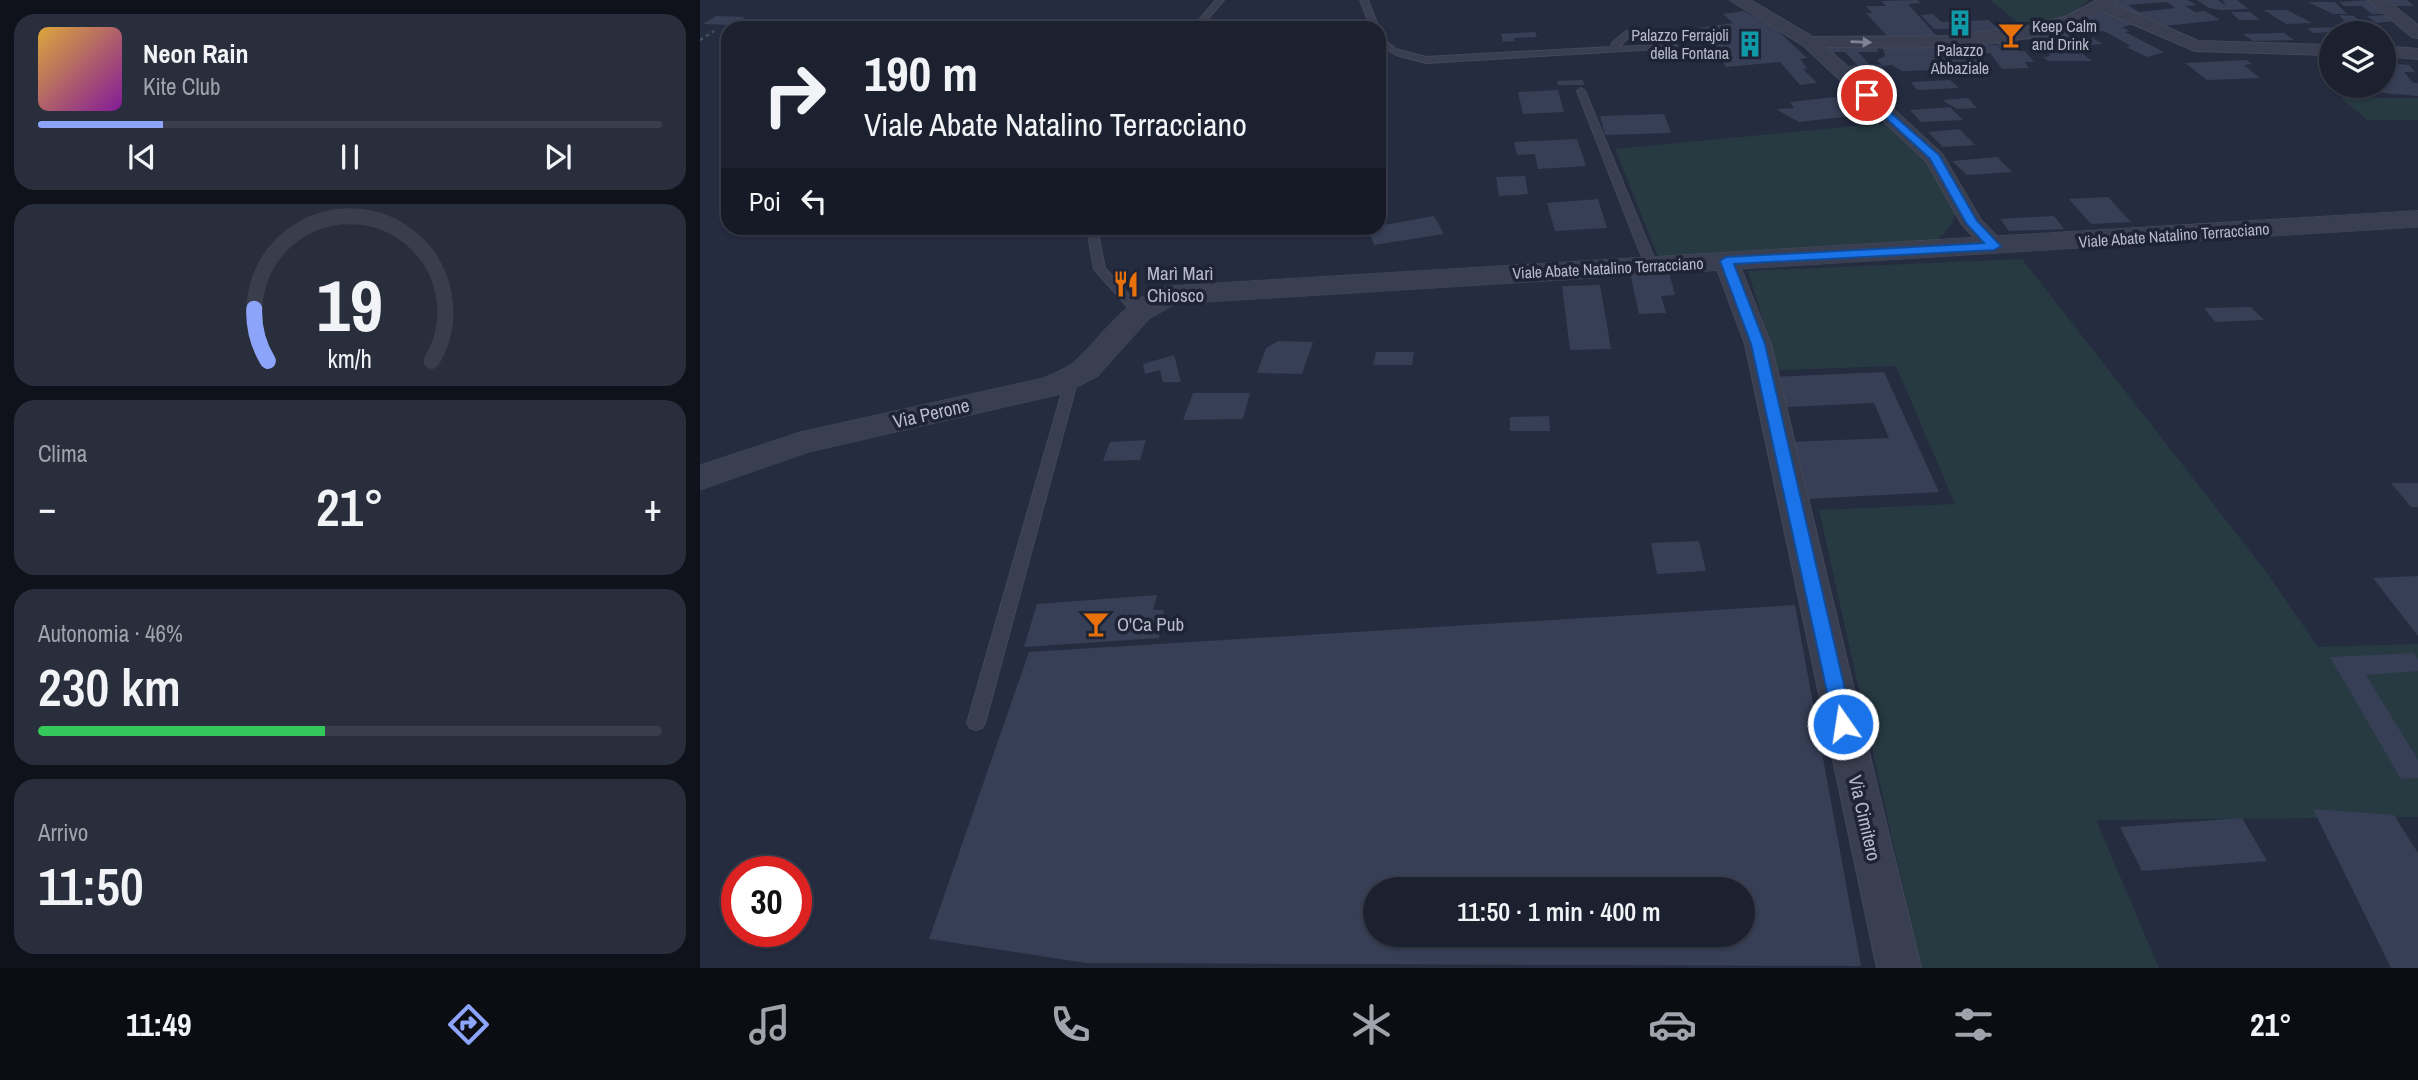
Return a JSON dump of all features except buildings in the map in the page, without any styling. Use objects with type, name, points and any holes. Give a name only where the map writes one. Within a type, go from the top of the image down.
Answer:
[{"type":"street","points":[[1738,0],[1810,42],[1935,158],[1972,223],[1994,246]]},
{"type":"street","points":[[2376,0],[2418,32]]},
{"type":"street","points":[[1810,42],[1950,41],[2053,27],[2106,2],[2194,46],[2319,50]]},
{"type":"street","points":[[2396,52],[2418,54]]},
{"type":"street","name":"Viale Abate Natalino Terracciano","points":[[1138,312],[1168,295],[1206,291],[2418,219]]},
{"type":"street","name":"Via Cimitero","points":[[1726,261],[1758,344],[1899,968]]},
{"type":"street","name":"Via Perone","points":[[700,478],[800,443],[1054,386],[1086,369],[1138,312]]},
{"type":"lane","points":[[1202,21],[1220,0]]},
{"type":"lane","points":[[1364,0],[1372,21]]},
{"type":"lane","points":[[1615,50],[1615,45],[1629,33]]},
{"type":"lane","points":[[1386,47],[1426,60],[1673,46]]},
{"type":"lane","points":[[1581,91],[1651,265]]},
{"type":"lane","points":[[1093,235],[1100,269],[1138,312]]},
{"type":"lane","points":[[976,723],[1073,375]]},
{"type":"path","points":[[700,40],[714,31]]},
{"type":"shaded area","points":[[1990,0],[2088,1],[2069,15],[2024,27]]},
{"type":"shaded area","points":[[2341,98],[2418,98],[2418,120],[2367,120]]},
{"type":"shaded area","points":[[1887,123],[1929,158],[1956,207],[1952,221],[1937,241],[1659,259],[1615,149]]},
{"type":"shaded area","points":[[2022,259],[2267,573],[2318,647],[2418,644],[2418,817],[2096,820],[2159,968],[1921,968],[1819,510],[1955,504],[1896,366],[1778,370],[1748,271]]},
{"type":"place","name":"Palazzo Abbaziale","points":[[1960,23]]},
{"type":"place","name":"Keep Calm and Drink","points":[[2011,35]]},
{"type":"place","name":"Palazzo Ferrajoli della Fontana","points":[[1750,44]]},
{"type":"place","name":"Marì Marì Chiosco","points":[[1126,284]]},
{"type":"place","name":"O'Ca Pub","points":[[1096,624]]},
{"type":"route","points":[[1843,724],[1758,344],[1726,261],[1994,246],[1972,223],[1935,158],[1867,95]]}]
